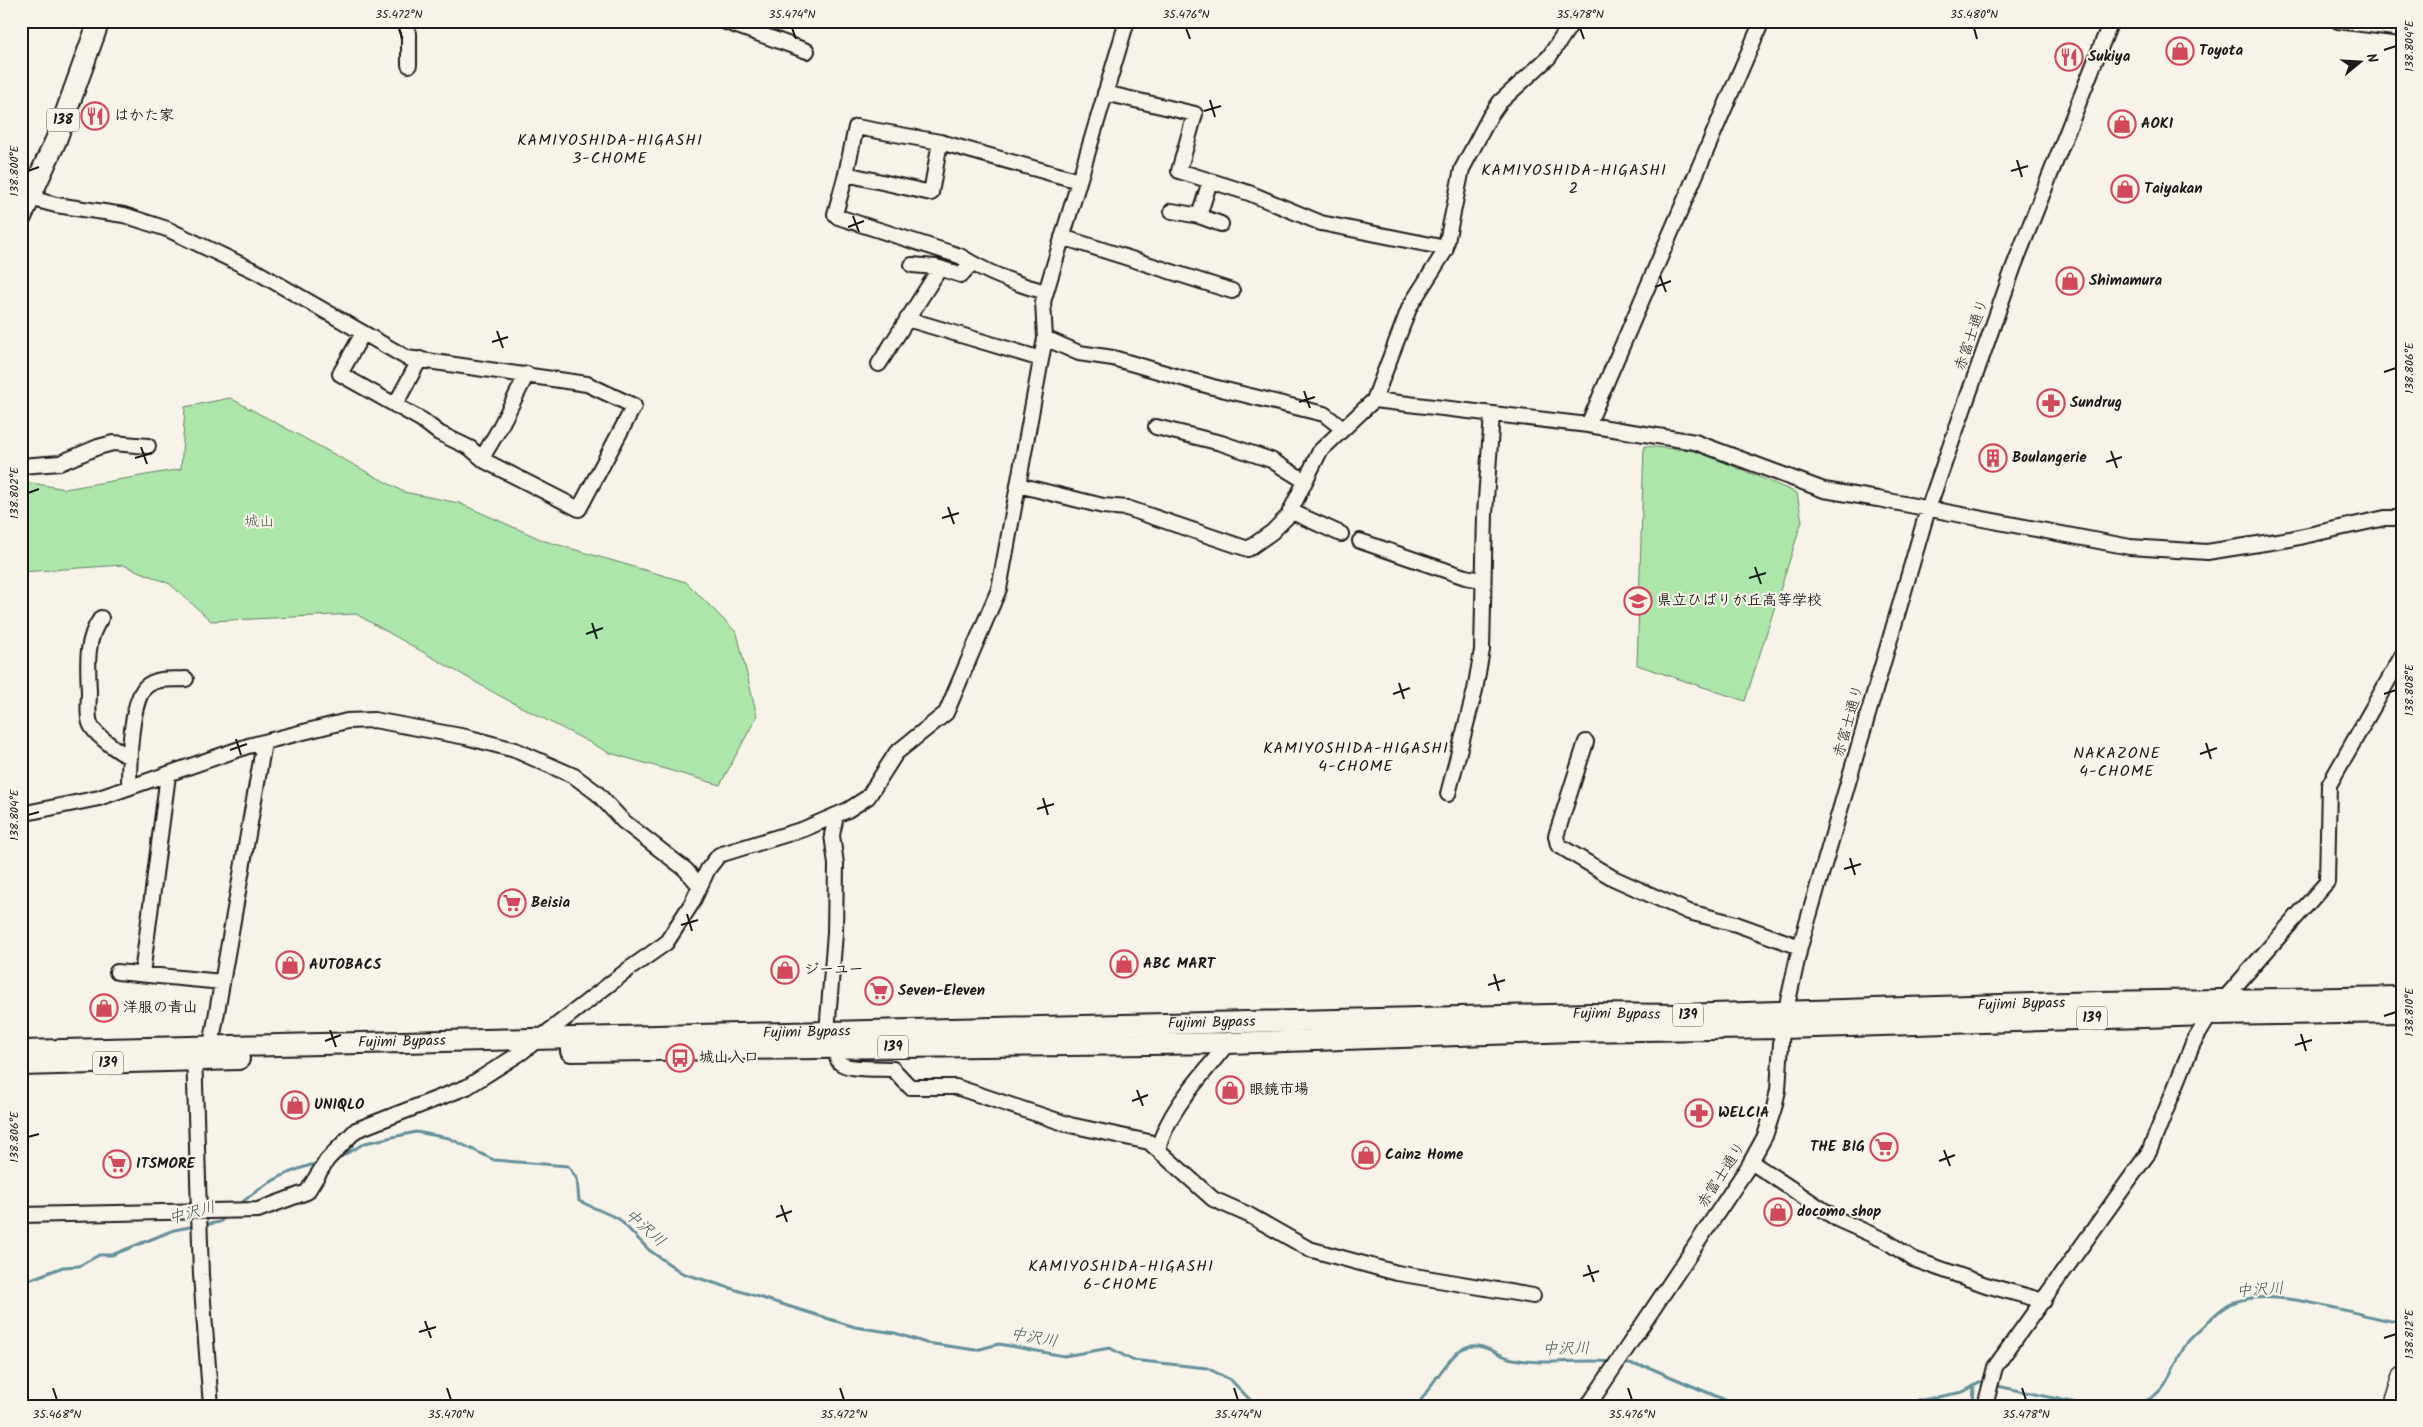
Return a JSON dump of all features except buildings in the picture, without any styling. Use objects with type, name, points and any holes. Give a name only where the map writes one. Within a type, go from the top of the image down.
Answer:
[{"type":"highway","name":"138","points":[[21,217],[26,197],[56,140],[99,21]]},
{"type":"highway","name":"Fujimi Bypass","points":[[21,1051],[522,1052],[832,1040],[2216,1008],[2402,997]]},
{"type":"highway","name":"Fujimi Bypass","points":[[2216,1008],[2402,1012]]},
{"type":"highway","name":"Fujimi Bypass","points":[[21,1065],[199,1051],[540,1038],[1228,1043],[1579,1031],[1784,1019]]},
{"type":"main road","points":[[2393,1406],[2402,1377]]},
{"type":"street","points":[[404,21],[410,34],[409,66]]},
{"type":"street","points":[[723,21],[807,51]]},
{"type":"street","points":[[21,1215],[258,1210],[307,1192],[327,1160],[356,1130],[467,1087],[522,1052],[629,969],[666,943],[692,903],[708,869],[719,855],[804,829],[848,810],[868,797],[896,753],[946,712],[999,589],[1041,359],[1044,338],[1043,302],[1127,21]]},
{"type":"street","points":[[1018,485],[1103,506],[1127,508],[1248,549],[1272,532],[1290,511],[1320,451],[1374,400],[1410,306],[1446,248],[1462,169],[1490,116],[1500,102],[1549,57],[1572,21]]},
{"type":"street","points":[[1588,425],[1762,21]]},
{"type":"street","name":"赤富士通り","points":[[1588,1406],[1751,1162],[1766,1136],[1778,1090],[1784,1019],[1800,948],[1928,509],[2014,266],[2111,21]]},
{"type":"street","points":[[2338,21],[2402,29]]},
{"type":"street","points":[[1105,93],[1195,114],[1179,171],[1249,193],[1321,223],[1446,248]]},
{"type":"street","points":[[1046,292],[1020,286],[971,264],[960,256],[838,217],[835,214],[856,126],[940,142],[1079,181]]},
{"type":"street","points":[[846,174],[931,193],[940,142]]},
{"type":"street","points":[[1199,216],[1210,181]]},
{"type":"street","points":[[26,197],[124,215],[167,230],[257,272],[364,333],[407,358],[587,384],[634,406],[579,509],[482,458],[470,448],[340,374],[364,333]]},
{"type":"street","points":[[1172,211],[1199,216],[1221,224]]},
{"type":"street","points":[[1062,238],[1232,291]]},
{"type":"street","points":[[912,265],[940,268],[961,275],[971,264]]},
{"type":"street","points":[[880,364],[940,268]]},
{"type":"street","points":[[907,320],[1041,359]]},
{"type":"street","points":[[1044,338],[1079,353],[1113,358],[1213,387],[1324,414],[1343,429]]},
{"type":"street","points":[[395,405],[420,359]]},
{"type":"street","points":[[482,458],[527,374]]},
{"type":"street","points":[[1374,400],[1588,425],[1695,442],[1824,490],[2130,547],[2207,552],[2290,539],[2385,518],[2402,518]]},
{"type":"street","points":[[1448,794],[1475,690],[1482,650],[1482,580],[1492,414]]},
{"type":"street","points":[[1156,427],[1222,443],[1271,460],[1305,481]]},
{"type":"street","points":[[21,466],[60,463],[112,443],[148,446]]},
{"type":"street","points":[[1290,511],[1342,534]]},
{"type":"street","points":[[1360,541],[1465,577],[1482,580]]},
{"type":"street","points":[[101,618],[93,629],[88,656],[90,723],[96,734],[130,757]]},
{"type":"street","points":[[1985,1406],[1995,1367],[2149,1152],[2193,1043],[2216,1008],[2327,882],[2329,785],[2402,656]]},
{"type":"street","points":[[129,787],[130,757],[138,695],[142,689],[160,680],[186,679]]},
{"type":"street","points":[[21,814],[99,798],[248,746],[347,721],[374,720],[466,737],[515,750],[574,776],[597,793],[623,821],[685,869],[700,886]]},
{"type":"street","points":[[1586,742],[1556,836],[1558,845],[1613,878],[1690,912],[1736,924],[1800,948]]},
{"type":"street","points":[[211,1406],[199,1212],[199,1051],[222,982],[264,743]]},
{"type":"street","points":[[142,974],[168,775]]},
{"type":"street","points":[[836,816],[832,835],[836,864],[832,1040],[837,1060],[841,1064],[852,1068],[892,1069],[910,1087],[956,1087],[1070,1125],[1149,1142],[1213,1199],[1250,1215],[1309,1249],[1397,1273],[1532,1296]]},
{"type":"street","points":[[117,972],[222,982]]},
{"type":"street","points":[[1158,1149],[1179,1106],[1228,1043]]},
{"type":"street","points":[[1751,1162],[1837,1219],[1886,1240],[1913,1259],[1986,1285],[2044,1300]]},
{"type":"green space","name":"城山","points":[[230,398],[404,492],[459,503],[545,541],[686,582],[737,633],[757,716],[720,785],[610,753],[500,696],[356,614],[211,621],[170,584],[123,565],[21,572],[21,481],[65,489],[181,469],[185,407]]},
{"type":"green space","points":[[1644,446],[1697,451],[1797,493],[1802,521],[1745,701],[1637,665]]},
{"type":"waterway","name":"中沢川","points":[[335,1160],[365,1143],[416,1132],[449,1138],[494,1160],[568,1166],[577,1179],[579,1201],[619,1219],[649,1250],[682,1273],[855,1327],[895,1333],[926,1343],[976,1350],[999,1344],[1064,1356],[1110,1348],[1132,1360],[1207,1368],[1231,1380],[1254,1404],[1259,1406]]},
{"type":"waterway","name":"中沢川","points":[[238,1206],[256,1191],[276,1179],[319,1163]]},
{"type":"waterway","name":"中沢川","points":[[204,1225],[220,1222],[227,1215]]},
{"type":"waterway","name":"中沢川","points":[[21,1283],[63,1267],[79,1266],[99,1255],[112,1255],[174,1230],[195,1226]]},
{"type":"waterway","name":"中沢川","points":[[2135,1406],[2156,1394],[2163,1387],[2189,1341],[2220,1310],[2232,1303],[2250,1298],[2293,1300],[2402,1323]]},
{"type":"waterway","name":"中沢川","points":[[1417,1406],[1451,1359],[1462,1349],[1469,1346],[1481,1347],[1506,1357],[1525,1361],[1612,1362]]},
{"type":"waterway","name":"中沢川","points":[[1621,1363],[1648,1367],[1739,1406]]},
{"type":"waterway","name":"中沢川","points":[[1805,1406],[1842,1401],[1892,1406],[1963,1392],[1981,1382],[1987,1384]]},
{"type":"waterway","name":"中沢川","points":[[1993,1385],[2090,1406]]},
{"type":"waterway","name":"中沢川","points":[[1973,1406],[1974,1387]]},
{"type":"place","name":"Toyota","points":[[2180,51]]},
{"type":"place","name":"Sukiya","points":[[2069,57]]},
{"type":"place","name":"はかた家","points":[[95,116]]},
{"type":"place","name":"AOKI","points":[[2122,124]]},
{"type":"place","name":"Taiyakan","points":[[2125,189]]},
{"type":"place","name":"Shimamura","points":[[2070,281]]},
{"type":"place","name":"Sundrug","points":[[2051,403]]},
{"type":"place","name":"Boulangerie","points":[[1993,458]]},
{"type":"place","name":"県立ひばりが丘高等学校","points":[[1638,601]]},
{"type":"place","name":"Beisia","points":[[512,903]]},
{"type":"place","name":"ABC MART","points":[[1124,964]]},
{"type":"place","name":"AUTOBACS","points":[[290,965]]},
{"type":"place","name":"ジーユー","points":[[785,970]]},
{"type":"place","name":"Seven-Eleven","points":[[879,991]]},
{"type":"place","name":"洋服の青山","points":[[104,1008]]},
{"type":"place","name":"城山入口","points":[[680,1058]]},
{"type":"place","name":"眼鏡市場","points":[[1230,1090]]},
{"type":"place","name":"UNIQLO","points":[[295,1105]]},
{"type":"place","name":"WELCIA","points":[[1699,1113]]},
{"type":"place","name":"THE BIG","points":[[1884,1147]]},
{"type":"place","name":"Cainz Home","points":[[1366,1155]]},
{"type":"place","name":"ITSMORE","points":[[117,1164]]},
{"type":"place","name":"docomo shop","points":[[1778,1212]]},
{"type":"district","name":"KAMIYOSHIDA-HIGASHI 3-CHOME","points":[[610,149]]},
{"type":"district","name":"KAMIYOSHIDA-HIGASHI 2","points":[[1574,179]]},
{"type":"district","name":"KAMIYOSHIDA-HIGASHI 4-CHOME","points":[[1356,757]]},
{"type":"district","name":"NAKAZONE 4-CHOME","points":[[2117,762]]},
{"type":"district","name":"KAMIYOSHIDA-HIGASHI 6-CHOME","points":[[1121,1275]]}]
